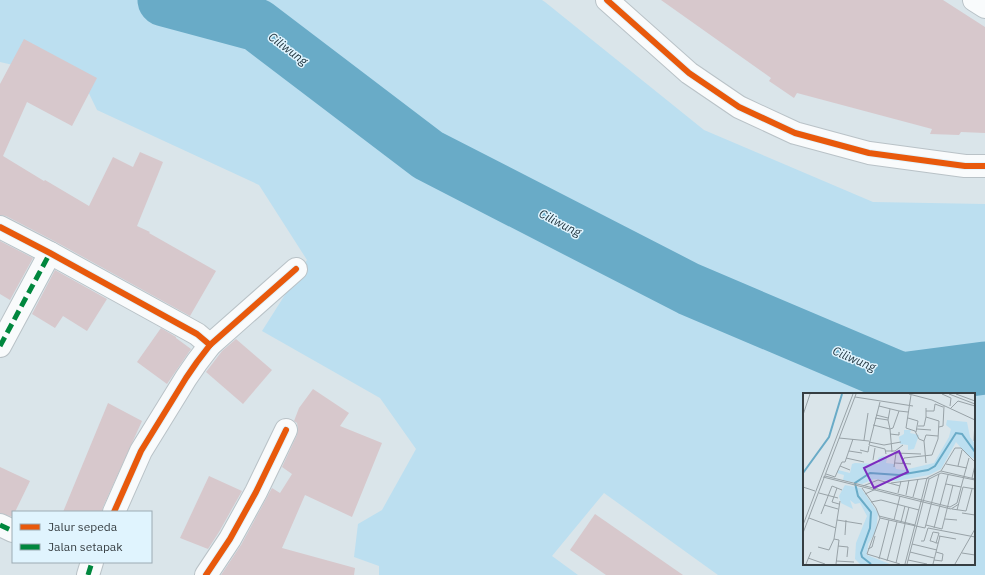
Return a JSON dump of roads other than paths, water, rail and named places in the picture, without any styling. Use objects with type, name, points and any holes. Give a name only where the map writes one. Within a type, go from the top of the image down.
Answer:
[{"type":"street","points":[[607,0],[689,73],[739,107],[795,133],[869,153],[965,166],[985,166]]},
{"type":"street","points":[[974,0],[985,7]]},
{"type":"street","points":[[0,227],[197,334],[210,345]]},
{"type":"street","points":[[0,346],[50,253]]},
{"type":"street","points":[[114,511],[140,452],[186,378],[210,345],[296,269]]},
{"type":"street","points":[[206,575],[230,539],[256,492],[286,430]]},
{"type":"street","points":[[0,525],[12,531]]},
{"type":"waterway","name":"Ciliwung","points":[[164,0],[257,25],[428,155],[689,289],[901,379],[985,368]]}]
